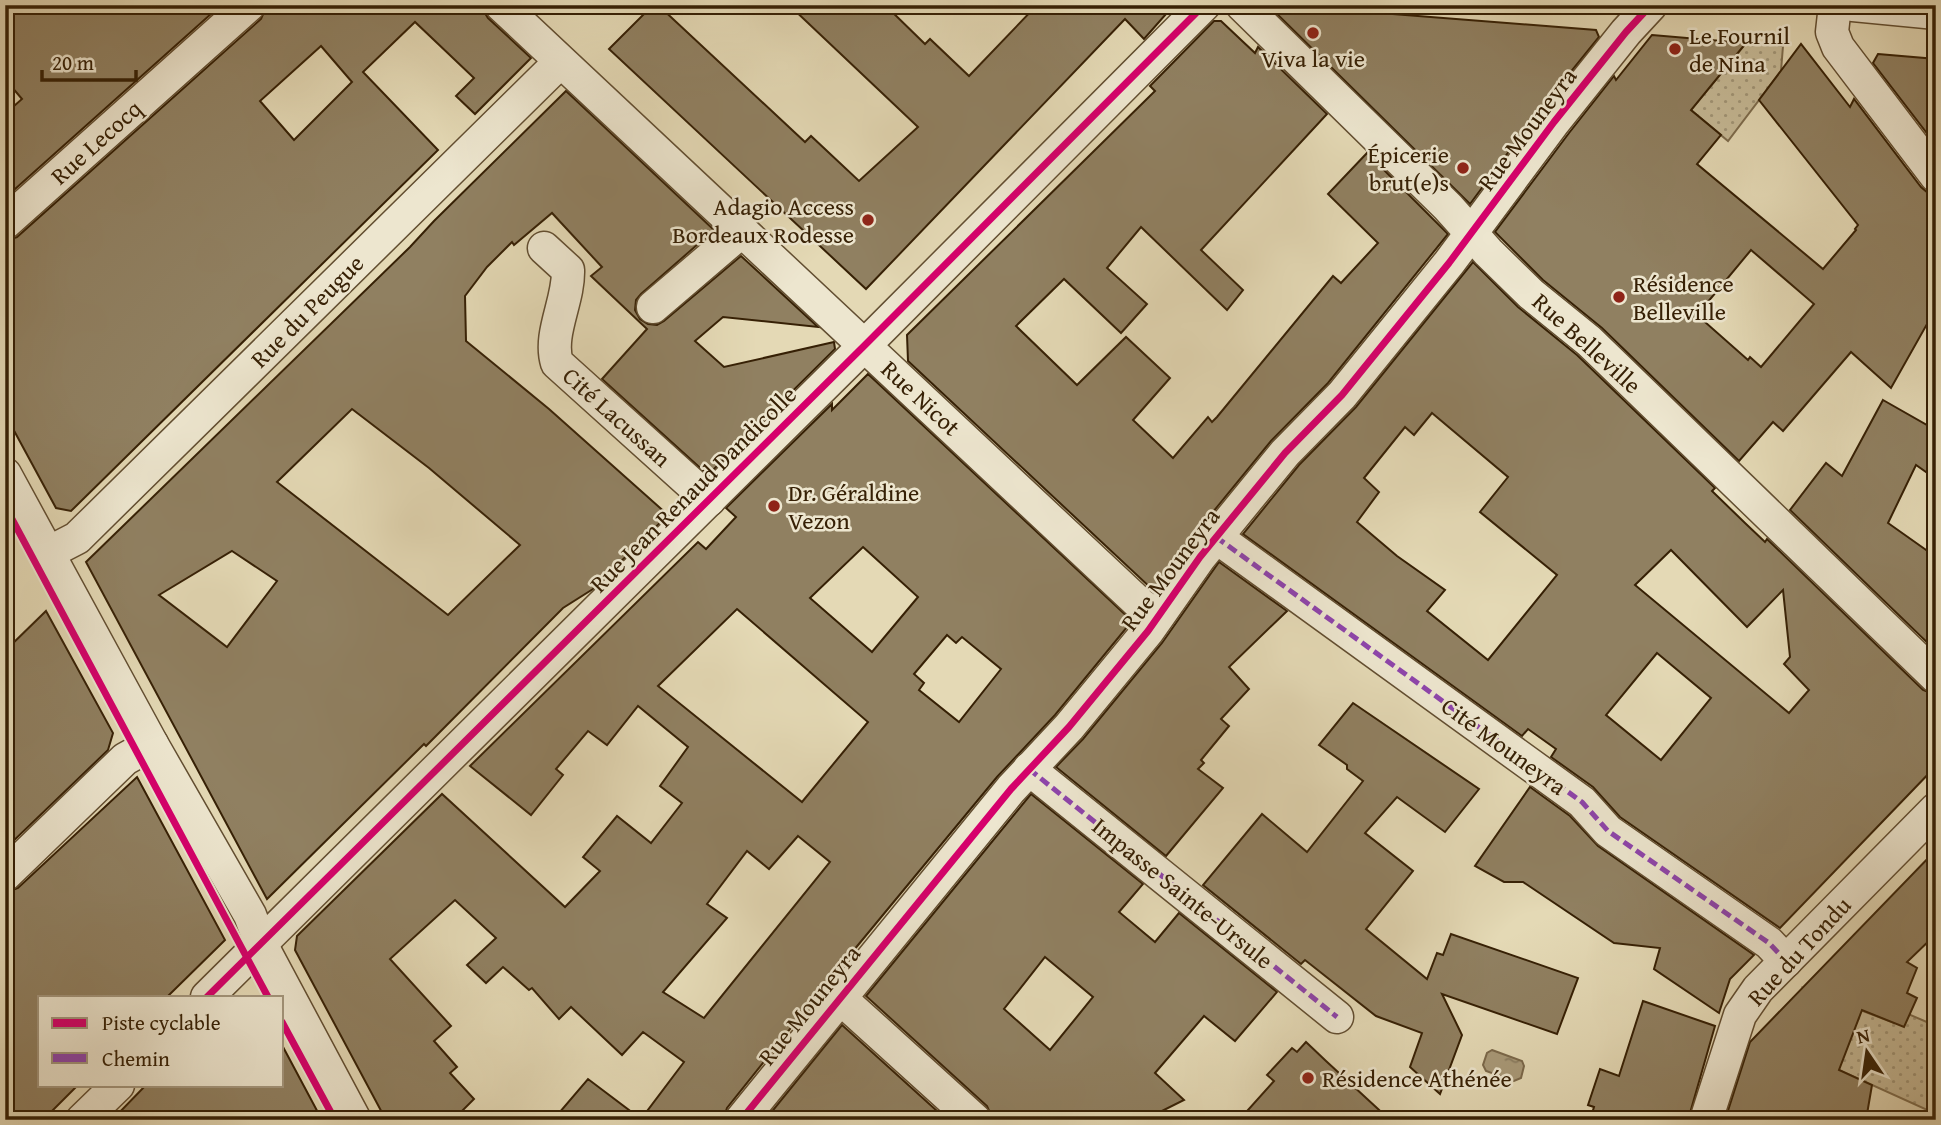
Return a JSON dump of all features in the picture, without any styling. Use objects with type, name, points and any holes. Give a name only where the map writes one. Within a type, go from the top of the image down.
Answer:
[{"type":"street","name":"Rue Lecocq","points":[[5,223],[249,5]]},
{"type":"street","name":"Rue Nicot","points":[[501,5],[1141,605],[1158,616]]},
{"type":"street","name":"Rue Jean Renaud Dandicolle","points":[[208,996],[1204,5]]},
{"type":"street","name":"Rue Belleville","points":[[1242,5],[1448,207],[1531,295],[1589,341],[1936,677]]},
{"type":"street","name":"Rue Mouneyra","points":[[741,1120],[839,997],[1029,769],[1069,727],[1158,616],[1216,537],[1285,453],[1342,394],[1472,235],[1562,112],[1651,5]]},
{"type":"street","points":[[1835,5],[1832,32],[1838,47],[1936,176]]},
{"type":"street","points":[[1853,5],[1936,13]]},
{"type":"street","name":"Rue du Peugue","points":[[48,553],[77,538],[560,62]]},
{"type":"street","points":[[653,307],[742,231]]},
{"type":"street","name":"Cité Lacussan","points":[[544,248],[568,270],[569,282],[553,351],[557,363],[709,500]]},
{"type":"street","points":[[5,474],[152,744],[250,915],[261,944],[355,1120]]},
{"type":"street","name":"Cité Mouneyra","points":[[1216,537],[1582,802],[1608,831],[1769,943],[1786,961]]},
{"type":"street","points":[[5,876],[125,759],[152,744]]},
{"type":"street","name":"Impasse Sainte-Ursule","points":[[1029,769],[1337,1017]]},
{"type":"street","name":"Rue du Tondu","points":[[1706,1120],[1740,1015],[1758,989],[1936,808]]},
{"type":"street","points":[[839,997],[975,1120]]},
{"type":"street","points":[[82,1120],[117,1086]]},
{"type":"shaded area","points":[[1746,43],[1783,46],[1781,71],[1728,141],[1691,110]]},
{"type":"shaded area","points":[[1803,988],[1894,1023],[1899,1010],[1936,1026],[1936,1114],[1839,1070]]},
{"type":"water","points":[[1492,1050],[1522,1061],[1524,1066],[1521,1078],[1514,1081],[1486,1071],[1483,1065],[1487,1053]]},
{"type":"building","points":[[5,5],[221,5],[5,198],[5,114],[22,99],[5,79]]},
{"type":"building","points":[[267,5],[480,5],[488,18],[531,58],[475,114],[456,96],[474,78],[415,22],[363,72],[438,150],[71,511],[56,508],[5,414],[5,241],[17,237],[261,19]],"holes":[[[321,46],[352,82],[294,140],[260,101]]]},
{"type":"building","points":[[653,5],[658,5],[805,142],[811,136],[859,181],[918,127],[789,5],[885,5],[925,44],[930,39],[969,76],[1037,5],[1174,5],[1144,39],[1125,19],[866,289],[609,49]]},
{"type":"building","points":[[1278,5],[1596,30],[1599,37],[1539,111],[1470,204],[1275,12]]},
{"type":"building","points":[[1214,21],[1221,21],[1255,53],[1258,47],[1327,114],[1201,250],[1243,290],[1227,310],[1141,227],[1107,268],[1147,304],[1121,333],[1064,279],[1016,326],[1077,385],[1126,337],[1170,378],[1133,420],[1173,458],[1208,417],[1212,422],[1217,417],[1333,276],[1341,283],[1378,243],[1328,194],[1367,153],[1448,234],[1328,383],[1271,441],[1186,545],[1154,591],[908,361],[907,335],[1155,91],[1150,86]]},
{"type":"building","points":[[1652,35],[1746,43],[1691,110],[1721,135],[1697,164],[1823,269],[1858,225],[1759,100],[1801,44],[1850,107],[1854,99],[1921,187],[1928,193],[1936,194],[1936,329],[1927,324],[1891,388],[1851,352],[1783,431],[1773,422],[1739,461],[1602,328],[1543,280],[1495,232],[1614,76],[1616,80]],"holes":[[[1751,250],[1814,304],[1761,367],[1750,357],[1748,360],[1697,315]]]},
{"type":"building","points":[[1878,54],[1936,59],[1936,145],[1873,63]]},
{"type":"building","points":[[566,91],[714,230],[636,300],[635,310],[640,319],[657,325],[664,321],[741,256],[818,327],[723,317],[695,341],[724,367],[834,342],[835,349],[708,475],[602,379],[647,329],[591,276],[602,267],[552,213],[514,245],[512,242],[487,267],[465,296],[466,341],[549,409],[668,515],[593,589],[563,608],[426,746],[424,744],[267,899],[86,562]],"holes":[[[352,409],[429,468],[520,545],[448,615],[277,482]],[[232,551],[277,581],[227,647],[159,595]]]},
{"type":"building","points":[[1473,262],[1518,307],[1577,355],[1715,488],[1712,491],[1745,523],[1765,542],[1767,539],[1923,690],[1936,695],[1936,766],[1780,928],[1620,817],[1593,787],[1551,757],[1556,749],[1528,729],[1522,736],[1243,534],[1299,465],[1356,407]],"holes":[[[1432,413],[1508,477],[1480,512],[1557,575],[1488,660],[1427,611],[1445,590],[1397,556],[1357,522],[1379,492],[1364,478],[1405,427],[1414,435]],[[1671,550],[1747,627],[1783,590],[1790,657],[1784,664],[1809,690],[1789,713],[1635,585]],[[1657,653],[1711,698],[1661,760],[1606,715]]]},
{"type":"building","points":[[868,374],[1132,621],[1055,715],[997,777],[825,985],[727,1108],[723,1120],[553,1120],[588,1079],[641,1119],[684,1062],[643,1032],[622,1055],[571,1007],[559,1019],[532,988],[529,990],[503,967],[486,983],[467,965],[496,938],[455,900],[390,959],[451,1026],[434,1041],[457,1067],[450,1073],[474,1099],[453,1120],[386,1120],[295,950],[297,936],[442,794],[565,907],[600,871],[583,857],[617,816],[651,843],[682,803],[660,786],[688,747],[638,706],[607,745],[588,731],[556,769],[563,775],[531,815],[470,766],[698,542],[706,549],[736,517],[726,508],[832,404],[832,410]],"holes":[[[863,547],[918,597],[872,652],[810,598]],[[737,609],[868,722],[802,802],[658,686]],[[947,635],[956,643],[962,637],[1001,669],[959,722],[919,690],[924,683],[914,674]],[[798,836],[830,862],[704,1018],[663,992],[727,918],[707,904],[747,851],[769,869]]]},
{"type":"building","points":[[1883,400],[1932,428],[1929,435],[1936,441],[1936,479],[1916,465],[1888,523],[1936,557],[1936,651],[1790,510],[1826,463],[1842,476]]},
{"type":"building","points":[[1219,562],[1287,611],[1229,667],[1249,689],[1221,719],[1229,726],[1201,760],[1204,763],[1198,769],[1223,788],[1166,856],[1056,767],[1083,739],[1162,643]]},
{"type":"building","points":[[46,611],[113,733],[108,750],[5,849],[5,651]]},
{"type":"building","points":[[1353,703],[1479,789],[1445,832],[1397,797],[1365,833],[1413,871],[1366,929],[1427,979],[1437,953],[1443,955],[1451,934],[1578,978],[1557,1034],[1442,994],[1462,1035],[1440,1094],[1410,1067],[1422,1033],[1376,1016],[1305,960],[1301,964],[1203,885],[1262,814],[1307,852],[1363,781],[1347,769],[1347,765],[1319,745]]},
{"type":"building","points":[[137,777],[225,940],[168,996],[38,996],[38,1086],[77,1086],[43,1120],[5,1120],[5,987],[13,978],[5,970],[5,893],[18,888]]},
{"type":"building","points":[[1530,787],[1570,816],[1598,846],[1754,955],[1730,979],[1719,1013],[1654,969],[1660,948],[1614,943],[1523,882],[1504,882],[1475,866]]},
{"type":"building","points":[[1031,794],[1143,884],[1119,912],[1155,942],[1179,913],[1277,992],[1235,1041],[1204,1016],[1155,1073],[1184,1100],[1144,1120],[993,1120],[987,1106],[866,996]],"holes":[[[1045,957],[1093,997],[1050,1050],[1004,1009]]]},
{"type":"building","points":[[1936,850],[1936,934],[1907,962],[1917,968],[1907,993],[1917,998],[1904,1027],[1862,1010],[1839,1070],[1872,1085],[1866,1120],[1725,1120],[1750,1042]]},
{"type":"building","points":[[1643,1001],[1715,1026],[1688,1120],[1590,1120],[1594,1107],[1588,1105],[1600,1069],[1619,1076]]},
{"type":"building","points":[[842,1025],[947,1120],[765,1120]]},
{"type":"building","name":"Résidence Athénée","points":[[1306,1042],[1390,1120],[1239,1120],[1274,1081],[1267,1075],[1292,1048],[1297,1052]]},
{"type":"building","points":[[284,1049],[322,1120],[112,1120],[145,1086],[284,1086]]},
{"type":"marked path","points":[[1216,537],[1582,802],[1608,831],[1769,943],[1786,961]]},
{"type":"marked path","points":[[1029,769],[1337,1017]]},
{"type":"cycle path","points":[[208,996],[1204,5]]},
{"type":"cycle path","points":[[741,1120],[1011,789],[1069,727],[1148,631],[1200,557],[1285,453],[1342,395],[1449,263],[1554,122],[1651,5]]},
{"type":"cycle path","points":[[5,506],[267,996]]},
{"type":"cycle path","points":[[284,1026],[335,1120]]},
{"type":"place","name":"Viva la vie","points":[[1313,33]]},
{"type":"place","name":"Le Fournil de Nina","points":[[1675,49]]},
{"type":"place","name":"Épicerie brut(e)s","points":[[1463,168]]},
{"type":"place","name":"Adagio Access Bordeaux Rodesse","points":[[868,220]]},
{"type":"place","name":"Résidence Belleville","points":[[1619,297]]},
{"type":"place","name":"Dr. Géraldine Vezon","points":[[774,506]]},
{"type":"place","name":"Résidence Athénée","points":[[1308,1078]]}]
